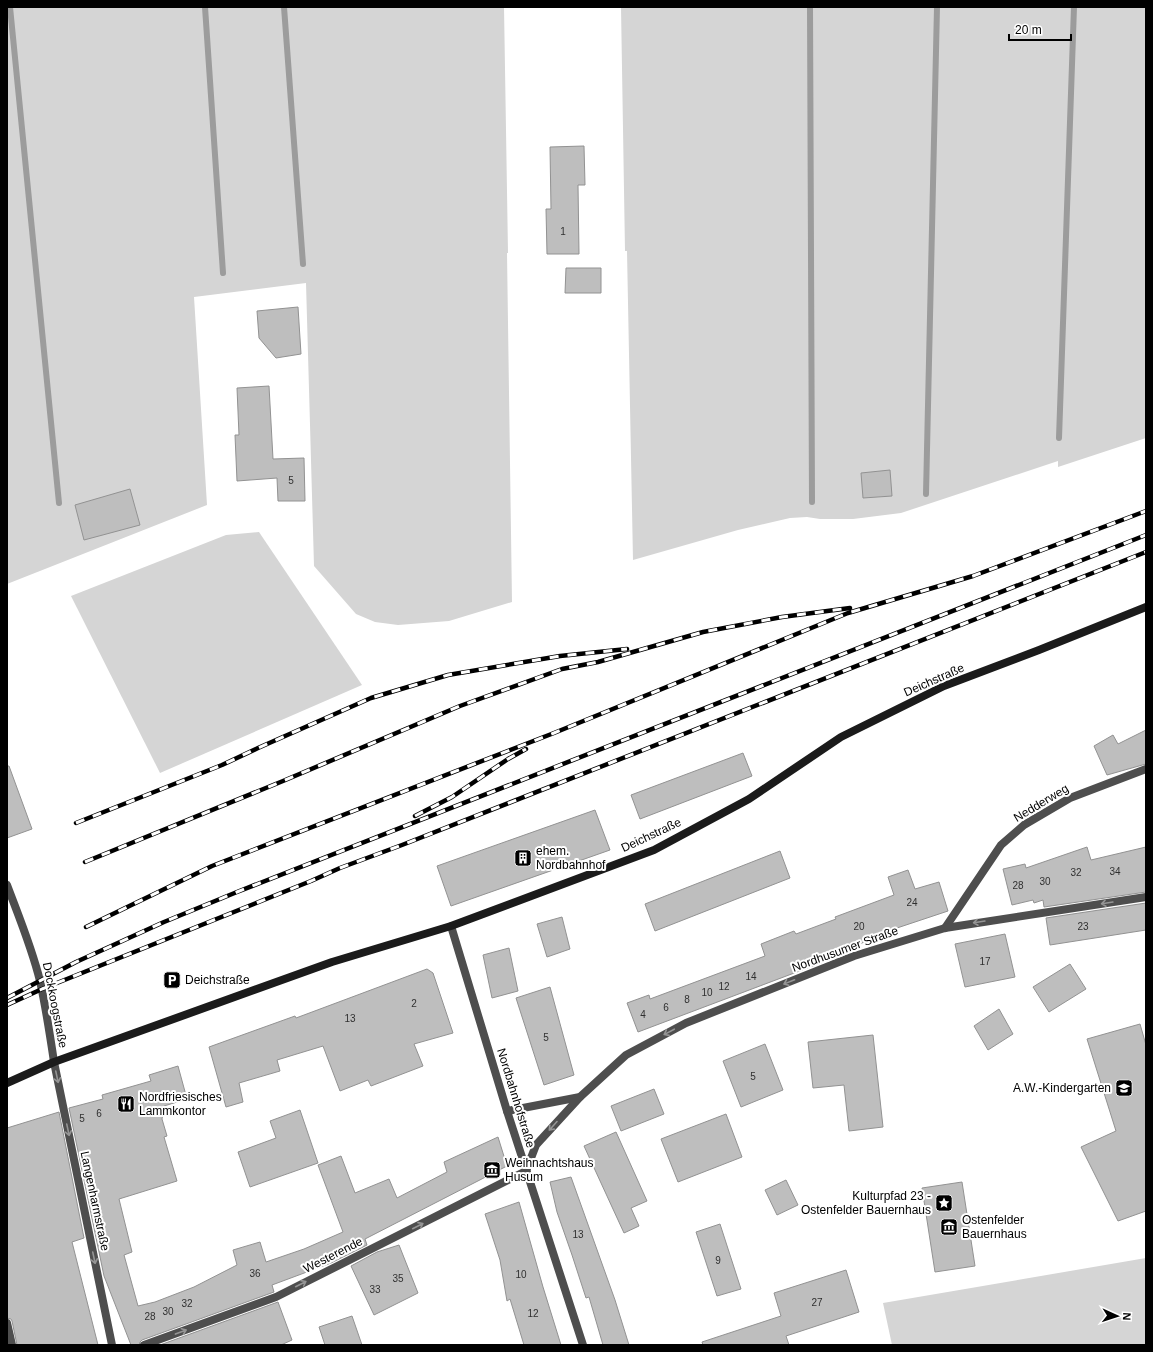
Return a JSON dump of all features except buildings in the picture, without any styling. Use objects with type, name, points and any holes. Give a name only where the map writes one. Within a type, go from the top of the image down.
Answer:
[{"type":"main road","name":"Deichstraße","points":[[7,1084],[54,1062],[332,962],[451,926],[654,850],[749,799],[841,737],[944,686],[1146,607]]},
{"type":"street","name":"Nedderweg","points":[[945,928],[1001,845],[1024,825],[1070,798],[1146,769]]},
{"type":"street","name":"Dockkoogstraße","points":[[7,885],[33,956],[40,981],[54,1062]]},
{"type":"street","name":"Nordhusumer Straße","points":[[526,1171],[536,1145],[580,1097],[626,1055],[686,1023],[854,956],[945,928],[1146,897]]},
{"type":"street","name":"Nordbahnhofstraße","points":[[451,926],[507,1111],[583,1345]]},
{"type":"street","name":"Langenharmstraße","points":[[54,1062],[112,1345]]},
{"type":"street","points":[[507,1111],[580,1097]]},
{"type":"street","name":"Westerende","points":[[144,1345],[276,1297],[526,1171]]},
{"type":"street","points":[[7,1323],[12,1345]]},
{"type":"shaded area","points":[[7,7],[504,7],[512,602],[449,621],[398,625],[375,622],[356,614],[314,566],[306,283],[194,297],[207,505],[7,584]]},
{"type":"shaded area","points":[[621,7],[1146,7],[1146,438],[1058,467],[1058,461],[901,513],[853,519],[820,519],[807,517],[790,518],[738,530],[633,560],[627,251],[625,251]]},
{"type":"shaded area","points":[[259,532],[362,685],[160,773],[71,596],[226,535]]},
{"type":"shaded area","points":[[1146,1258],[1146,1345],[892,1345],[883,1303]]},
{"type":"waterway","points":[[10,7],[59,503]]},
{"type":"waterway","points":[[205,7],[223,273]]},
{"type":"waterway","points":[[284,7],[303,264]]},
{"type":"waterway","points":[[810,7],[812,502]]},
{"type":"waterway","points":[[926,494],[937,7]]},
{"type":"waterway","points":[[1059,438],[1074,7]]},
{"type":"railway","points":[[86,927],[212,866],[554,733],[848,613],[973,576],[1146,511]]},
{"type":"railway","points":[[7,998],[76,962],[164,922],[237,892],[1146,535]]},
{"type":"railway","points":[[7,1005],[42,989],[340,868],[402,845],[1146,552]]},
{"type":"railway","points":[[85,862],[283,781],[460,706],[562,669],[598,662],[703,632],[782,617],[850,608]]},
{"type":"railway","points":[[76,823],[222,765],[371,698],[448,675],[560,656],[627,649]]},
{"type":"railway","points":[[415,816],[452,797],[508,759],[526,749]]},
{"type":"place","name":"ehem. Nordbahnhof","points":[[523,858]]},
{"type":"place","name":"Deichstraße","points":[[172,980]]},
{"type":"place","name":"A.W.-Kindergarten","points":[[1124,1088]]},
{"type":"place","name":"Nordfriesisches Lammkontor","points":[[126,1104]]},
{"type":"place","name":"Weihnachtshaus Husum","points":[[492,1170]]},
{"type":"place","name":"Kulturpfad 23 - Ostenfelder Bauernhaus","points":[[944,1203]]},
{"type":"place","name":"Ostenfelder Bauernhaus","points":[[949,1227]]}]
